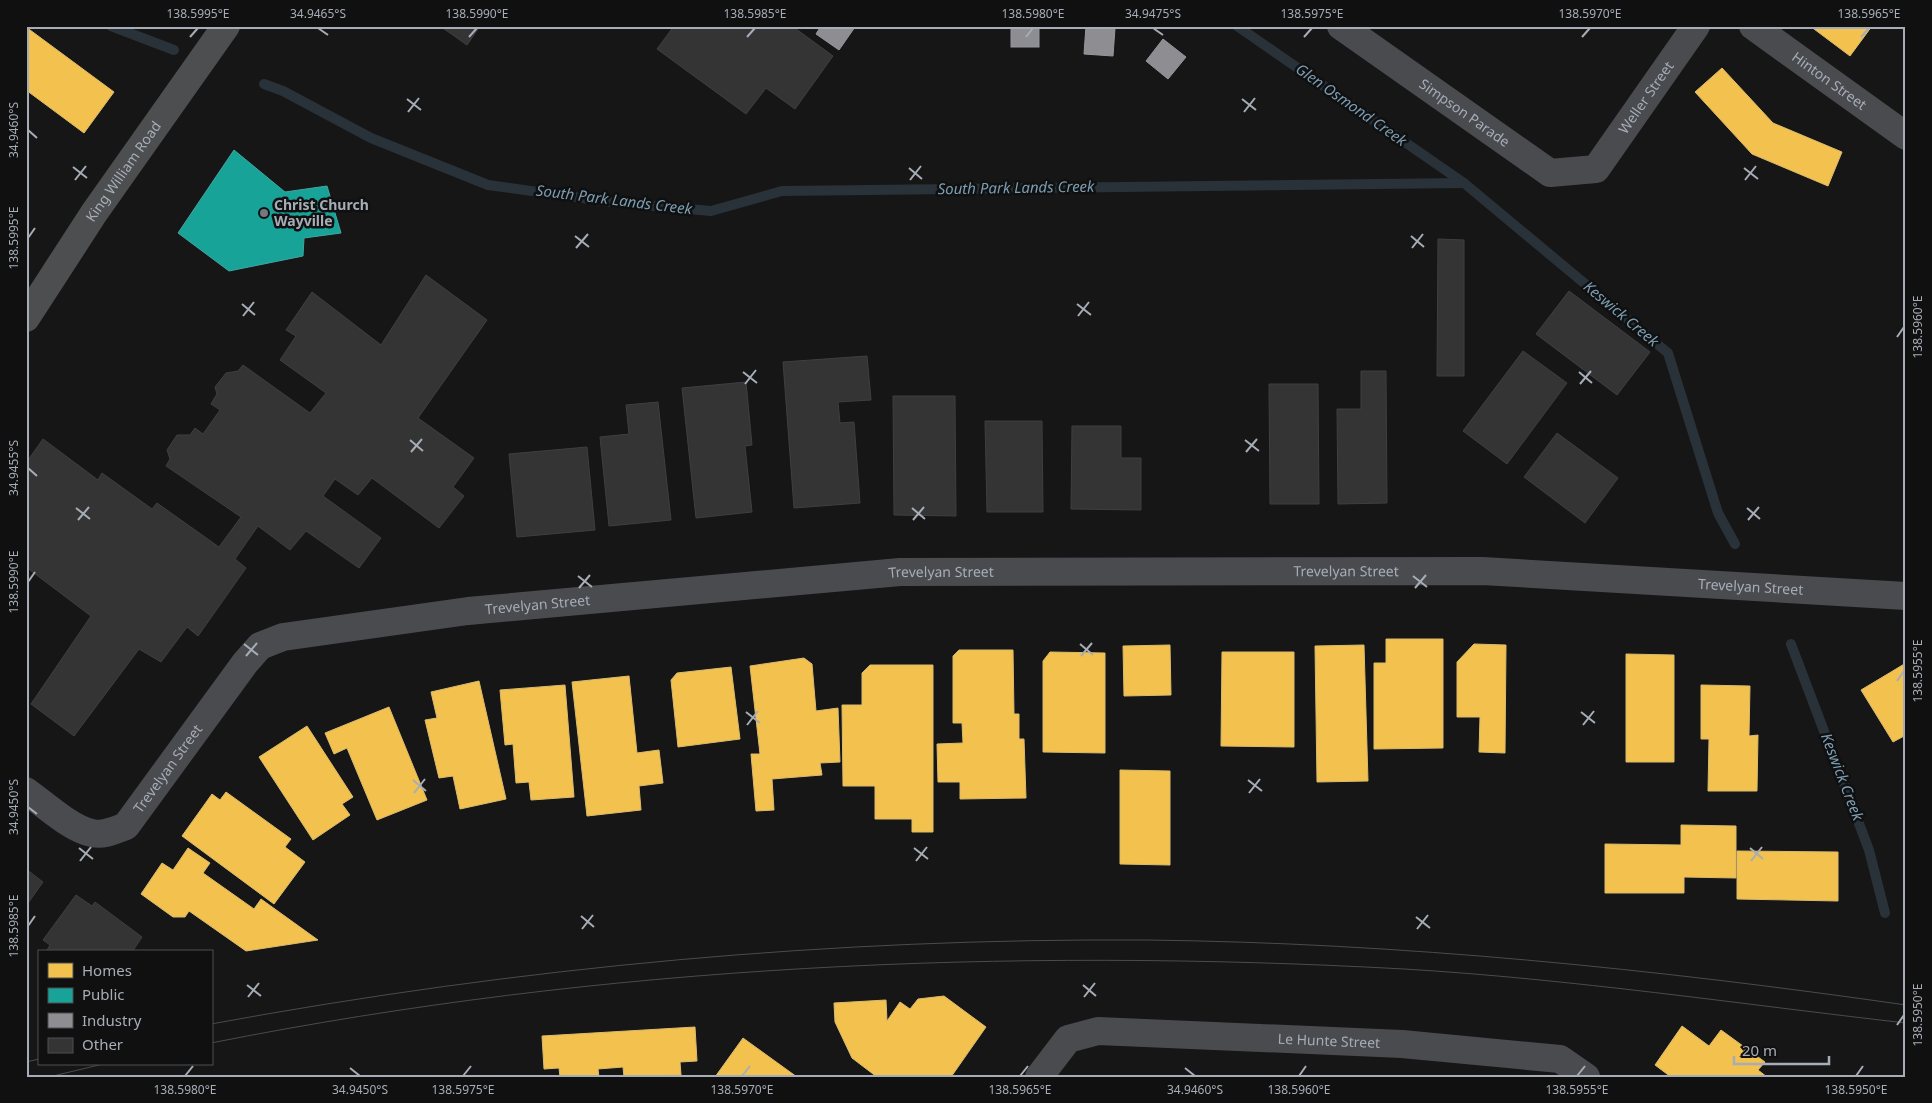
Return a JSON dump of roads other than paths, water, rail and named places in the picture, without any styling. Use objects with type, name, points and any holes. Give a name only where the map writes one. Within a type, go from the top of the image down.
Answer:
[{"type":"main road","name":"King William Road","points":[[26,318],[94,213],[226,26]]},
{"type":"street","name":"Simpson Parade","points":[[1341,26],[1550,173],[1596,169]]},
{"type":"street","name":"Weller Street","points":[[1596,169],[1696,26]]},
{"type":"street","name":"Hinton Street","points":[[1753,26],[1906,136]]},
{"type":"street","name":"Trevelyan Street","points":[[26,791],[75,826],[92,833],[107,834],[126,826],[245,663],[260,646],[283,637],[468,611],[900,572],[1482,571],[1906,596]]},
{"type":"street","name":"Le Hunte Street","points":[[1039,1077],[1068,1039],[1098,1031],[1402,1044],[1560,1059],[1586,1077]]},
{"type":"waterway","name":"South Park Lands Creek","points":[[111,26],[174,50]]},
{"type":"waterway","name":"Keswick Creek","points":[[1237,26],[1464,183],[1668,353],[1718,513],[1735,544]]},
{"type":"waterway","name":"South Park Lands Creek","points":[[264,84],[283,91],[371,138],[488,185],[611,202],[711,211],[782,191],[1464,183]]},
{"type":"waterway","name":"Keswick Creek","points":[[1791,644],[1869,850],[1885,913]]},
{"type":"tram line","points":[[212,1024],[327,1004],[444,987],[560,972],[678,960],[912,944],[1030,941],[1147,940],[1242,942],[1433,952],[1623,969],[1906,1005]]},
{"type":"tram line","points":[[212,1043],[358,1017],[507,995],[656,980],[805,969],[955,962],[1105,960],[1255,963],[1467,973],[1593,985],[1906,1023]]},
{"type":"tram line","points":[[26,1062],[38,1059]]},
{"type":"tram line","points":[[49,1077],[95,1066]]},
{"type":"place","name":"Christ Church Wayville","points":[[264,213]]},
{"type":"water label","name":"Glen Osmond Creek","points":[[1351,105]]}]
